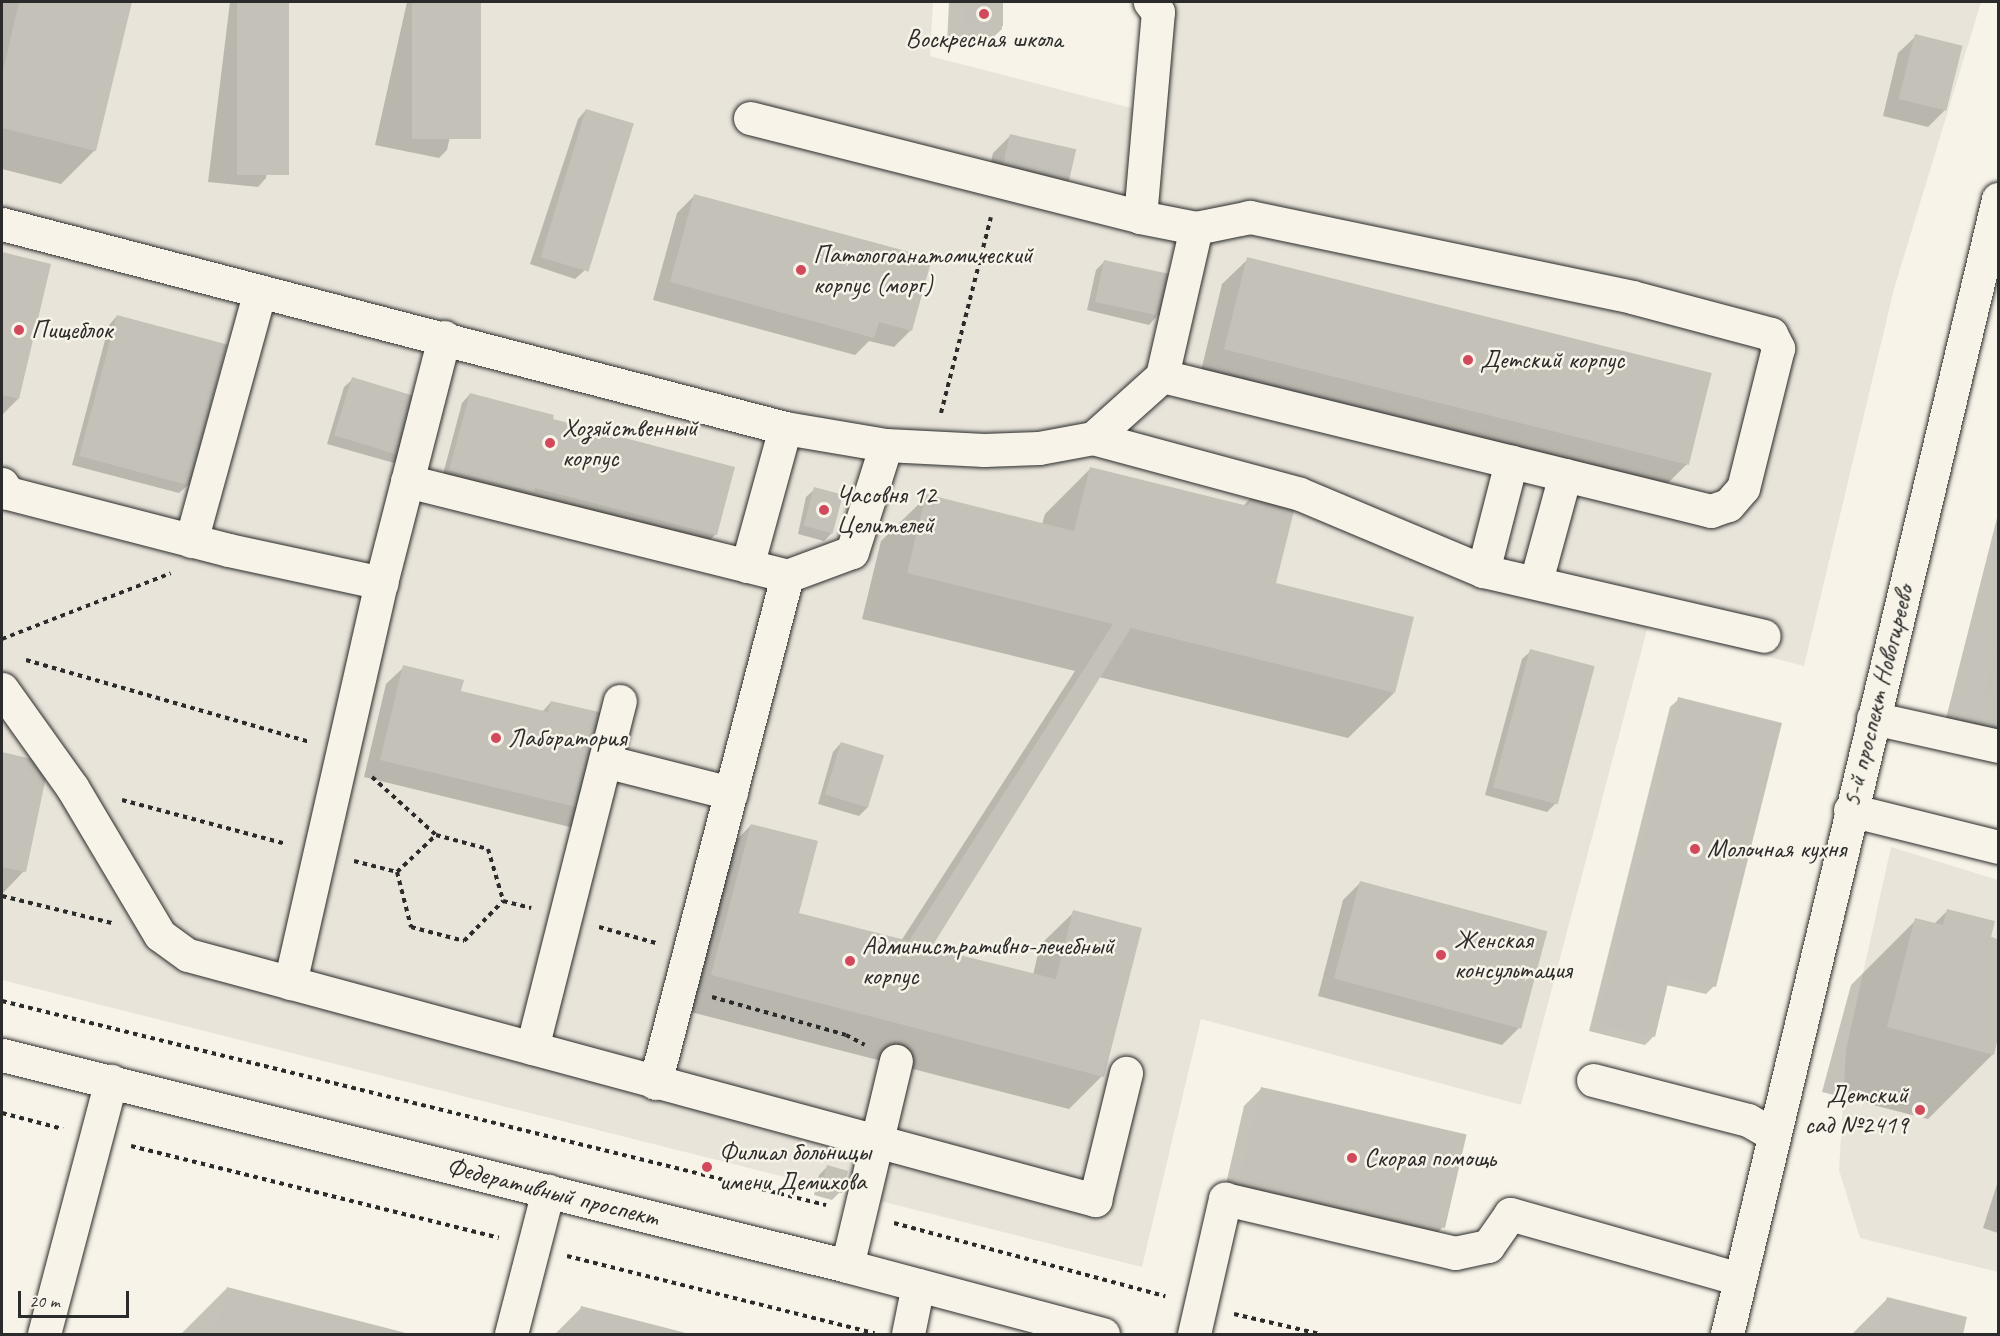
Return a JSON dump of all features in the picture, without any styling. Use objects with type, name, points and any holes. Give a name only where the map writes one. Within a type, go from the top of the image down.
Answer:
[{"type":"street","points":[[1140,217],[1158,12],[1150,2]]},
{"type":"street","points":[[750,118],[1140,217],[1197,228],[1250,217],[1632,297],[1771,334],[1779,348],[1743,488],[1728,505],[1711,511],[1162,376]]},
{"type":"street","name":"5-й проспект Новогиреево","points":[[1727,1335],[1772,1134],[1998,198]]},
{"type":"street","points":[[2,224],[444,337],[785,428],[886,445],[984,450],[1039,448],[1093,438],[1300,494],[1483,571],[1536,581],[1764,636]]},
{"type":"street","points":[[1093,438],[1162,376],[1197,228]]},
{"type":"street","points":[[191,541],[260,291]]},
{"type":"street","points":[[290,983],[381,583],[444,337]]},
{"type":"street","points":[[747,566],[785,428]]},
{"type":"street","points":[[407,481],[787,576],[852,552],[886,445]]},
{"type":"street","points":[[1483,571],[1511,462]]},
{"type":"street","points":[[1536,581],[1565,475]]},
{"type":"street","points":[[4,497],[381,583]]},
{"type":"street","points":[[655,1083],[787,576]]},
{"type":"street","points":[[2,690],[72,787],[159,935],[188,955],[876,1143],[1095,1200],[1126,1072]]},
{"type":"street","points":[[532,1048],[620,701]]},
{"type":"street","points":[[1873,718],[1998,746]]},
{"type":"street","points":[[605,761],[731,793]]},
{"type":"street","points":[[1850,810],[1998,848]]},
{"type":"street","name":"Федеративный проспект","points":[[2,1054],[847,1266],[1103,1335]]},
{"type":"street","points":[[847,1266],[896,1061]]},
{"type":"street","points":[[1593,1080],[1748,1120],[1772,1134]]},
{"type":"street","points":[[44,1335],[111,1081]]},
{"type":"street","points":[[511,1335],[548,1191]]},
{"type":"street","points":[[1198,1320],[1225,1199],[1455,1253],[1488,1246],[1510,1214],[1739,1279]]},
{"type":"street","points":[[908,1335],[918,1285]]},
{"type":"path","points":[[941,414],[1000,183]]},
{"type":"path","points":[[2,639],[174,572]]},
{"type":"path","points":[[24,660],[343,752],[436,835],[488,849],[503,901],[464,941],[411,927],[397,872]]},
{"type":"path","points":[[72,787],[397,872]]},
{"type":"path","points":[[397,872],[436,835]]},
{"type":"path","points":[[2,896],[159,935]]},
{"type":"path","points":[[680,987],[846,1035],[896,1061]]},
{"type":"path","points":[[2,1001],[860,1214],[1198,1320],[1320,1335]]},
{"type":"path","points":[[2,1113],[881,1335]]},
{"type":"shaded area","points":[[2,2],[933,2],[930,56],[1158,115],[1171,2],[1981,2],[1894,289],[1804,666],[1648,626],[1521,1105],[1201,1019],[1142,1267],[2,980]]},
{"type":"shaded area","name":"Детский сад №2419","points":[[1891,847],[1998,880],[1998,1272],[1860,1238],[1839,1170],[1846,1050]]},
{"type":"building","points":[[19,2],[132,2],[96,151],[2,128],[2,75]]},
{"type":"building","points":[[237,2],[289,2],[289,175],[237,175]]},
{"type":"building","points":[[412,2],[481,2],[481,139],[412,139]]},
{"type":"building","name":"Воскресная школа","points":[[965,2],[1003,2],[1003,26],[965,26]]},
{"type":"building","points":[[1915,34],[1963,46],[1946,111],[1899,99]]},
{"type":"building","points":[[586,109],[634,124],[588,272],[541,257]]},
{"type":"building","points":[[1010,134],[1076,149],[1067,187],[1001,172]]},
{"type":"building","name":"Патологоанатомический корпус (морг)","points":[[694,194],[932,258],[912,331],[879,322],[874,338],[670,282]]},
{"type":"building","name":"Пищеблок","points":[[2,252],[51,264],[19,399],[2,395]]},
{"type":"building","name":"Детский корпус","points":[[1247,257],[1712,373],[1689,465],[1224,349]]},
{"type":"building","points":[[1104,260],[1169,274],[1160,316],[1095,302]]},
{"type":"building","points":[[117,315],[227,345],[189,486],[79,456]]},
{"type":"building","points":[[352,377],[421,398],[403,456],[334,435]]},
{"type":"building","name":"Хозяйственный корпус","points":[[470,393],[554,415],[553,419],[735,467],[717,535],[535,488],[534,492],[449,470]]},
{"type":"building","points":[[1090,467],[1248,506],[1251,496],[1295,507],[1276,583],[1414,617],[1395,693],[1131,628],[931,948],[1056,979],[1073,910],[1142,928],[1104,1077],[711,975],[751,824],[818,841],[799,913],[909,941],[1113,624],[907,573],[926,494],[1074,531]]},
{"type":"building","name":"Часовня 12 Целителей","points":[[814,487],[843,495],[833,533],[804,526]]},
{"type":"building","points":[[1998,645],[1998,700],[1984,696]]},
{"type":"building","points":[[1530,649],[1595,666],[1558,804],[1493,787]]},
{"type":"building","name":"Лаборатория","points":[[403,665],[464,680],[461,691],[548,712],[551,701],[612,715],[589,810],[380,760]]},
{"type":"building","name":"Молочная кухня","points":[[1678,697],[1782,723],[1716,987],[1670,975],[1655,1037],[1597,1023]]},
{"type":"building","points":[[841,742],[884,755],[868,808],[825,795]]},
{"type":"building","points":[[2,752],[49,763],[26,872],[2,867]]},
{"type":"building","name":"Женская консультация","points":[[1360,881],[1547,931],[1521,1029],[1334,979]]},
{"type":"building","points":[[1947,909],[1995,921],[1991,937],[1998,939],[1998,1038],[1994,1055],[1887,1027],[1915,918],[1943,925]]},
{"type":"building","name":"Скорая помощь","points":[[1261,1087],[1467,1134],[1445,1228],[1239,1181]]},
{"type":"building","points":[[827,1165],[848,1171],[842,1193],[821,1187]]},
{"type":"building","points":[[227,1287],[410,1334],[215,1334]]},
{"type":"building","points":[[1887,1297],[1967,1317],[1963,1334],[1878,1334]]},
{"type":"building","points":[[581,1306],[690,1334],[574,1334]]},
{"type":"place","name":"Воскресная школа","points":[[984,14]]},
{"type":"place","name":"Патологоанатомический корпус (морг)","points":[[801,270]]},
{"type":"place","name":"Пищеблок","points":[[19,330]]},
{"type":"place","name":"Детский корпус","points":[[1468,360]]},
{"type":"place","name":"Хозяйственный корпус","points":[[550,443]]},
{"type":"place","name":"Часовня 12 Целителей","points":[[824,510]]},
{"type":"place","name":"Лаборатория","points":[[496,738]]},
{"type":"place","name":"Молочная кухня","points":[[1695,849]]},
{"type":"place","name":"Женская консультация","points":[[1441,955]]},
{"type":"place","name":"Административно-лечебный корпус","points":[[850,961]]},
{"type":"place","name":"Детский сад №2419","points":[[1920,1110]]},
{"type":"place","name":"Скорая помощь","points":[[1352,1158]]},
{"type":"place","name":"Филиал больницы имени Демихова","points":[[707,1167]]}]
